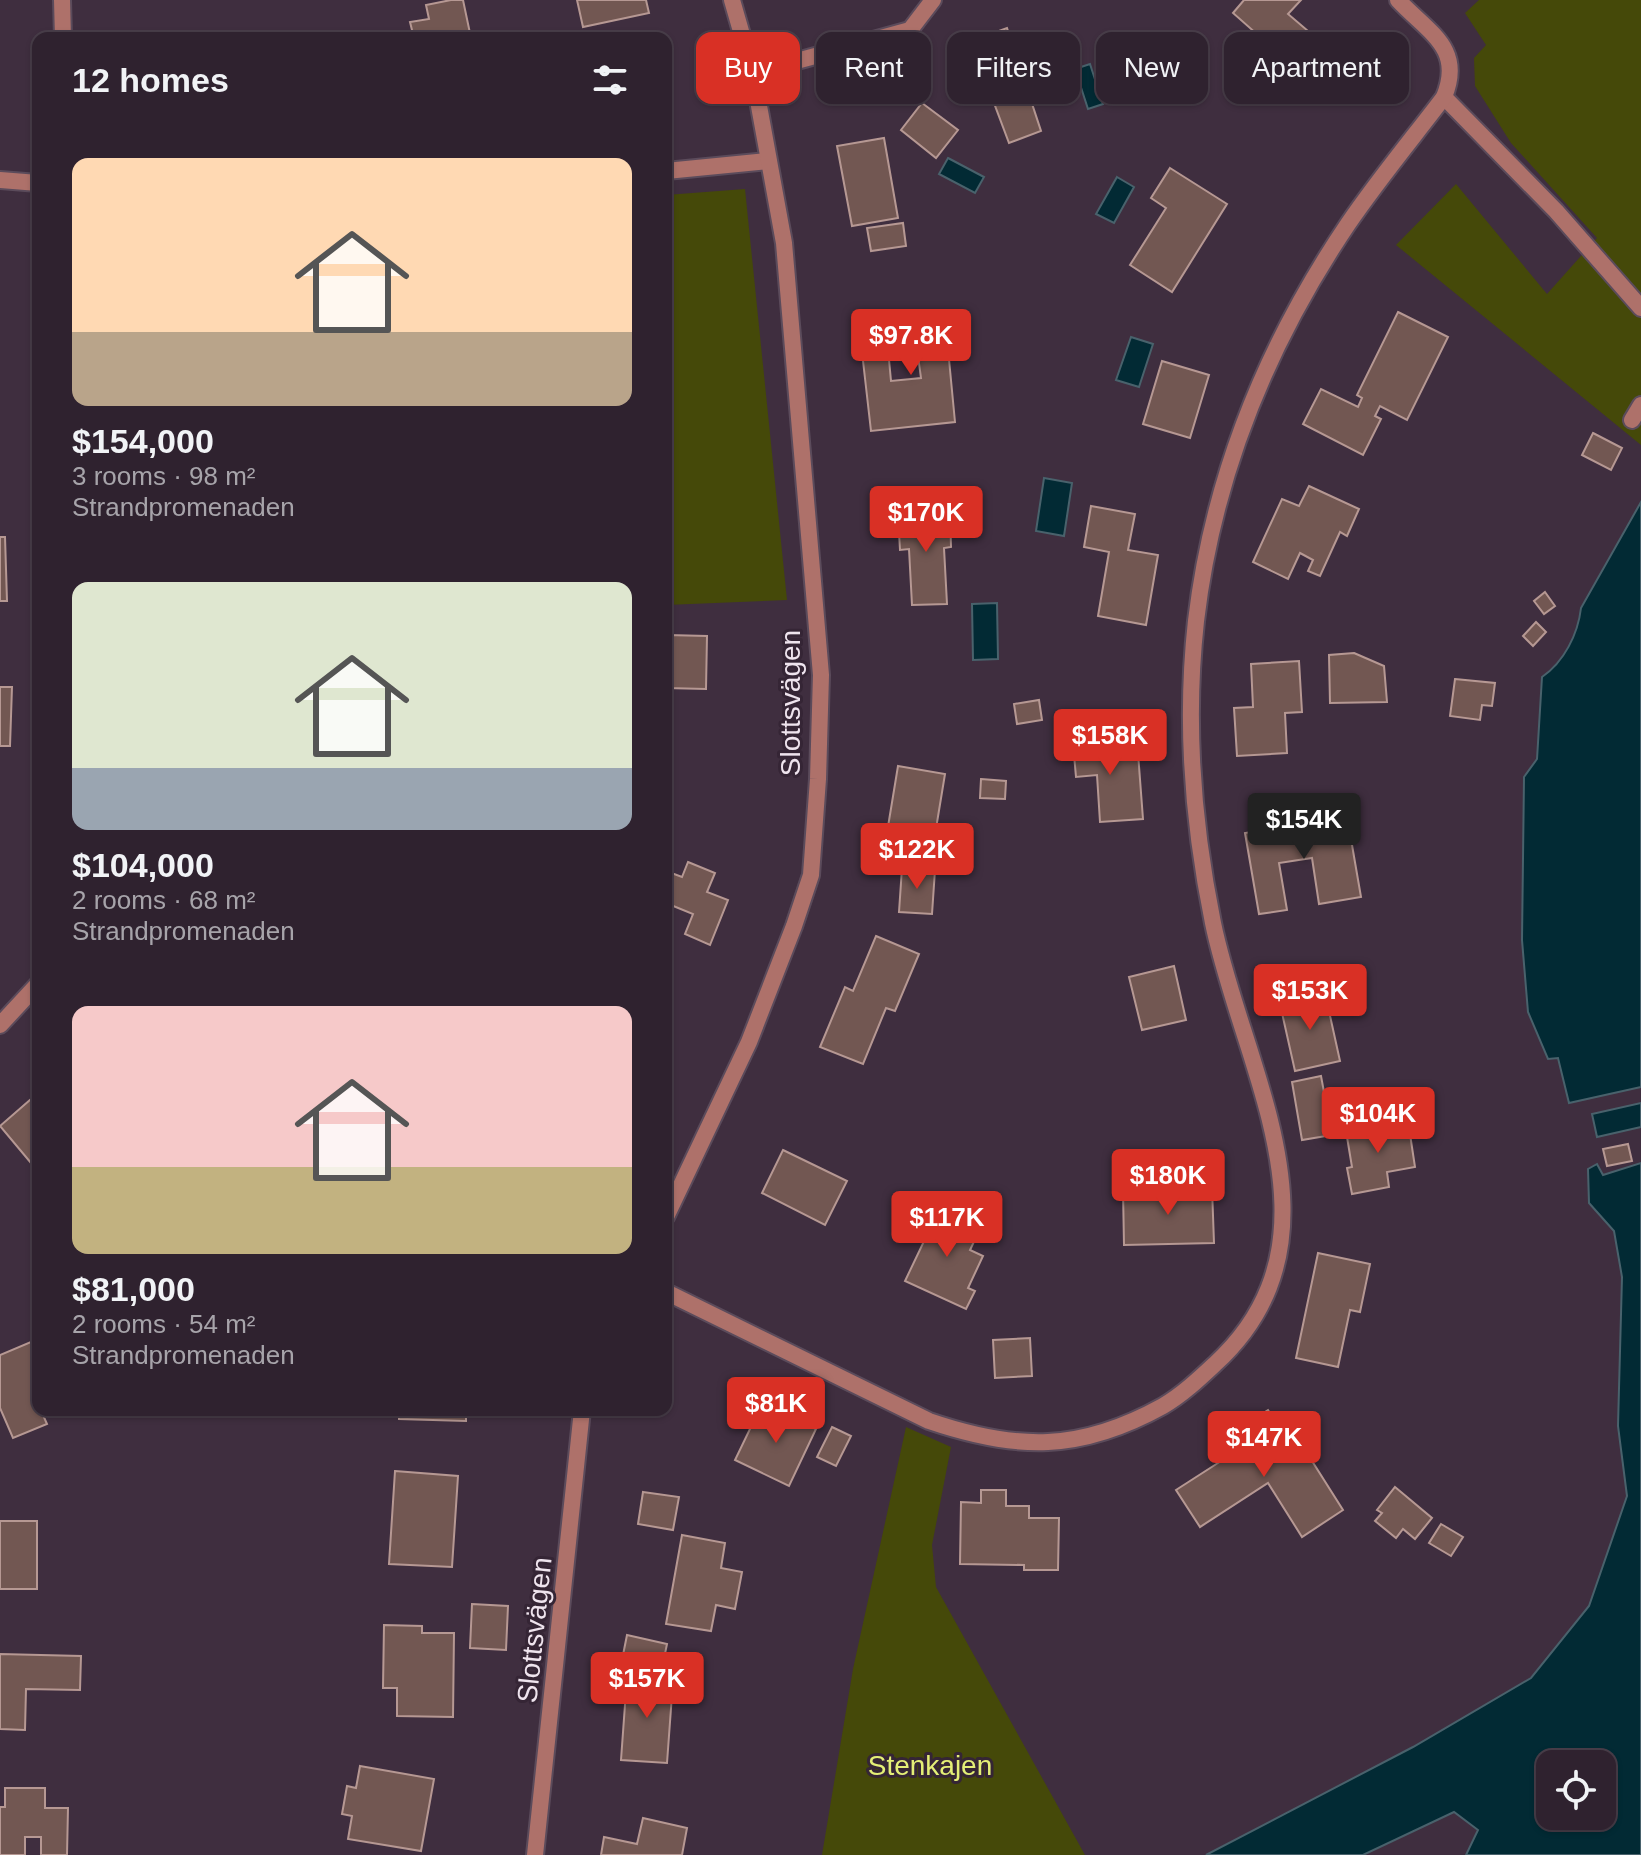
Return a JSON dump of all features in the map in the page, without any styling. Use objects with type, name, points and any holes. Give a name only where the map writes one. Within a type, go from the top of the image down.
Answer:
[{"type":"street","points":[[62,0],[63,32]]},
{"type":"street","name":"Slottsvägen","points":[[732,0],[741,32]]},
{"type":"street","points":[[800,60],[910,30],[933,0]]},
{"type":"street","points":[[672,1295],[929,1421],[975,1436],[1029,1444],[1064,1443],[1118,1428],[1175,1399],[1234,1346],[1266,1301],[1280,1258],[1285,1204],[1263,1095],[1213,924],[1193,786],[1195,627],[1203,564],[1226,469],[1266,368],[1312,281],[1349,222],[1444,97],[1453,77],[1451,55],[1398,0]]},
{"type":"street","points":[[1444,97],[1556,211],[1641,308]]},
{"type":"street","name":"Slottsvägen","points":[[672,1204],[749,1042],[811,875],[821,675],[784,243],[758,104]]},
{"type":"street","points":[[672,170],[768,161]]},
{"type":"street","points":[[0,180],[32,183]]},
{"type":"street","points":[[0,1025],[32,990]]},
{"type":"street","name":"Slottsvägen","points":[[535,1855],[581,1416]]},
{"type":"green space","points":[[1479,0],[1641,0],[1641,445],[1396,245],[1456,184],[1547,294],[1597,238],[1511,143],[1475,86],[1474,58],[1486,45],[1465,13]]},
{"type":"green space","points":[[745,189],[787,600],[672,605],[672,195]]},
{"type":"green space","name":"Stenkajen","points":[[906,1427],[951,1447],[932,1545],[936,1587],[1085,1855],[822,1855],[853,1669]]},
{"type":"water","points":[[1090,64],[1096,82],[1096,104],[1103,104],[1088,109],[1080,84],[1080,67]]},
{"type":"water","points":[[948,158],[984,177],[975,193],[939,174]]},
{"type":"water","points":[[1117,177],[1134,187],[1114,223],[1096,214]]},
{"type":"water","points":[[1131,337],[1153,344],[1139,387],[1116,380]]},
{"type":"water","points":[[1044,478],[1072,483],[1064,536],[1036,531]]},
{"type":"water","points":[[1641,502],[1641,1087],[1569,1103],[1558,1058],[1548,1059],[1528,1012],[1522,940],[1524,777],[1537,759],[1542,677],[1557,664],[1569,647],[1581,608]]},
{"type":"water","points":[[997,603],[998,659],[973,660],[972,604]]},
{"type":"water","points":[[1641,1103],[1641,1127],[1597,1137],[1592,1114]]},
{"type":"water","points":[[1641,1163],[1641,1855],[1466,1855],[1478,1830],[1454,1812],[1363,1855],[1206,1855],[1413,1747],[1531,1678],[1589,1606],[1627,1496],[1618,1426],[1622,1277],[1614,1231],[1589,1203],[1588,1169],[1597,1164],[1603,1175]]},
{"type":"building","points":[[463,0],[470,32],[412,32],[410,22],[429,19],[426,5]]},
{"type":"building","points":[[577,0],[646,0],[649,13],[583,27]]},
{"type":"building","points":[[1244,0],[1301,0],[1288,14],[1309,32],[1255,32],[1233,13]]},
{"type":"building","points":[[923,104],[958,130],[936,158],[901,130]]},
{"type":"building","points":[[994,104],[1032,104],[1041,131],[1009,143]]},
{"type":"building","points":[[884,138],[898,218],[852,226],[837,146]]},
{"type":"building","points":[[1170,168],[1227,204],[1172,292],[1130,265],[1166,208],[1151,198]]},
{"type":"building","points":[[903,223],[906,246],[871,251],[867,228]]},
{"type":"building","points":[[931,310],[932,329],[946,328],[955,422],[871,431],[862,352],[888,349],[891,381],[921,378],[917,348],[893,350],[890,314]]},
{"type":"building","points":[[1398,312],[1448,337],[1407,420],[1380,406],[1375,416],[1381,419],[1363,455],[1303,424],[1321,389],[1358,407],[1362,398],[1357,395]]},
{"type":"building","points":[[1162,361],[1209,375],[1190,438],[1143,424]]},
{"type":"building","points":[[1593,433],[1622,448],[1611,470],[1582,455]]},
{"type":"building","points":[[1309,486],[1359,509],[1347,536],[1340,532],[1320,576],[1308,571],[1313,560],[1300,553],[1288,579],[1253,562],[1282,499],[1299,506]]},
{"type":"building","points":[[1091,506],[1135,514],[1128,550],[1158,555],[1146,625],[1098,616],[1109,552],[1084,547]]},
{"type":"building","points":[[950,511],[951,547],[944,548],[947,604],[912,605],[909,549],[900,550],[898,514]]},
{"type":"building","points":[[0,537],[5,537],[7,601],[0,601]]},
{"type":"building","points":[[1545,592],[1555,606],[1544,614],[1534,601]]},
{"type":"building","points":[[1536,622],[1546,632],[1533,646],[1523,636]]},
{"type":"building","points":[[672,635],[707,636],[706,689],[672,688]]},
{"type":"building","points":[[1354,653],[1384,666],[1387,702],[1330,703],[1329,655]]},
{"type":"building","points":[[1299,661],[1302,712],[1285,713],[1287,753],[1237,756],[1234,708],[1253,707],[1251,664]]},
{"type":"building","points":[[1455,679],[1495,683],[1492,706],[1482,705],[1480,720],[1450,716]]},
{"type":"building","points":[[0,687],[12,687],[10,746],[0,746]]},
{"type":"building","points":[[1039,700],[1042,720],[1017,724],[1014,704]]},
{"type":"building","points":[[1100,730],[1102,755],[1138,753],[1143,819],[1100,822],[1097,775],[1076,777],[1072,732]]},
{"type":"building","points":[[898,766],[945,774],[930,865],[883,857]]},
{"type":"building","points":[[981,779],[1006,781],[1005,799],[980,798]]},
{"type":"building","points":[[1347,816],[1361,897],[1319,904],[1312,858],[1279,863],[1287,910],[1259,914],[1245,833]]},
{"type":"building","points":[[688,862],[715,873],[707,892],[728,900],[710,945],[685,934],[693,914],[672,905],[672,873],[682,877]]},
{"type":"building","points":[[902,868],[935,870],[932,914],[899,912]]},
{"type":"building","points":[[876,936],[919,954],[895,1011],[886,1008],[863,1064],[820,1047],[845,987],[853,991]]},
{"type":"building","points":[[1174,966],[1186,1020],[1142,1030],[1129,977]]},
{"type":"building","points":[[1325,993],[1340,1061],[1295,1071],[1280,1004]]},
{"type":"building","points":[[1321,1076],[1332,1135],[1302,1140],[1292,1082]]},
{"type":"building","points":[[32,1098],[32,1162],[31,1163],[0,1126]]},
{"type":"building","points":[[1408,1121],[1415,1167],[1387,1172],[1389,1187],[1352,1194],[1347,1168],[1352,1167],[1346,1131]]},
{"type":"building","points":[[1628,1144],[1632,1161],[1607,1166],[1603,1149]]},
{"type":"building","points":[[783,1150],[847,1181],[825,1225],[762,1193]]},
{"type":"building","points":[[1212,1188],[1214,1243],[1124,1245],[1123,1190]]},
{"type":"building","points":[[932,1206],[980,1229],[970,1250],[983,1256],[968,1288],[975,1291],[966,1309],[905,1281],[927,1235],[921,1232]]},
{"type":"building","points":[[1318,1253],[1370,1264],[1360,1312],[1350,1310],[1338,1367],[1296,1358]]},
{"type":"building","points":[[1030,1338],[1032,1376],[995,1378],[993,1340]]},
{"type":"building","points":[[32,1342],[32,1416],[43,1416],[47,1424],[13,1438],[0,1408],[0,1355]]},
{"type":"building","points":[[762,1404],[816,1429],[789,1486],[735,1460]]},
{"type":"building","points":[[1268,1410],[1285,1437],[1293,1431],[1343,1510],[1302,1537],[1268,1483],[1200,1527],[1176,1490],[1249,1443],[1239,1428]]},
{"type":"building","points":[[399,1416],[466,1416],[466,1421],[399,1419]]},
{"type":"building","points":[[832,1427],[851,1436],[836,1466],[817,1457]]},
{"type":"building","points":[[395,1471],[458,1476],[452,1567],[389,1564]]},
{"type":"building","points":[[1395,1487],[1432,1518],[1415,1539],[1403,1529],[1396,1538],[1375,1521],[1382,1513],[1377,1510]]},
{"type":"building","points":[[981,1490],[1006,1490],[1006,1506],[1029,1506],[1029,1518],[1059,1518],[1058,1570],[1024,1570],[1024,1565],[960,1564],[961,1502],[981,1503]]},
{"type":"building","points":[[643,1492],[679,1497],[673,1530],[638,1524]]},
{"type":"building","points":[[0,1521],[37,1521],[37,1589],[0,1589]]},
{"type":"building","points":[[1441,1524],[1463,1537],[1451,1556],[1429,1543]]},
{"type":"building","points":[[682,1535],[725,1543],[721,1568],[742,1572],[735,1609],[716,1605],[711,1631],[666,1624]]},
{"type":"building","points":[[472,1604],[508,1606],[506,1650],[470,1648]]},
{"type":"building","points":[[384,1625],[422,1626],[422,1633],[454,1633],[453,1717],[397,1716],[397,1688],[383,1688]]},
{"type":"building","points":[[627,1635],[667,1644],[661,1673],[621,1665]]},
{"type":"building","points":[[0,1654],[81,1656],[80,1690],[26,1689],[25,1730],[0,1729]]},
{"type":"building","points":[[627,1677],[673,1681],[667,1763],[621,1760]]},
{"type":"building","points":[[360,1766],[434,1779],[421,1851],[348,1839],[352,1816],[342,1814],[347,1786],[356,1788]]},
{"type":"building","points":[[5,1788],[45,1788],[45,1808],[68,1808],[67,1855],[41,1855],[41,1837],[25,1837],[25,1855],[0,1855],[0,1807],[5,1807]]},
{"type":"building","points":[[643,1818],[687,1828],[682,1855],[601,1855],[604,1837],[637,1844]]}]
